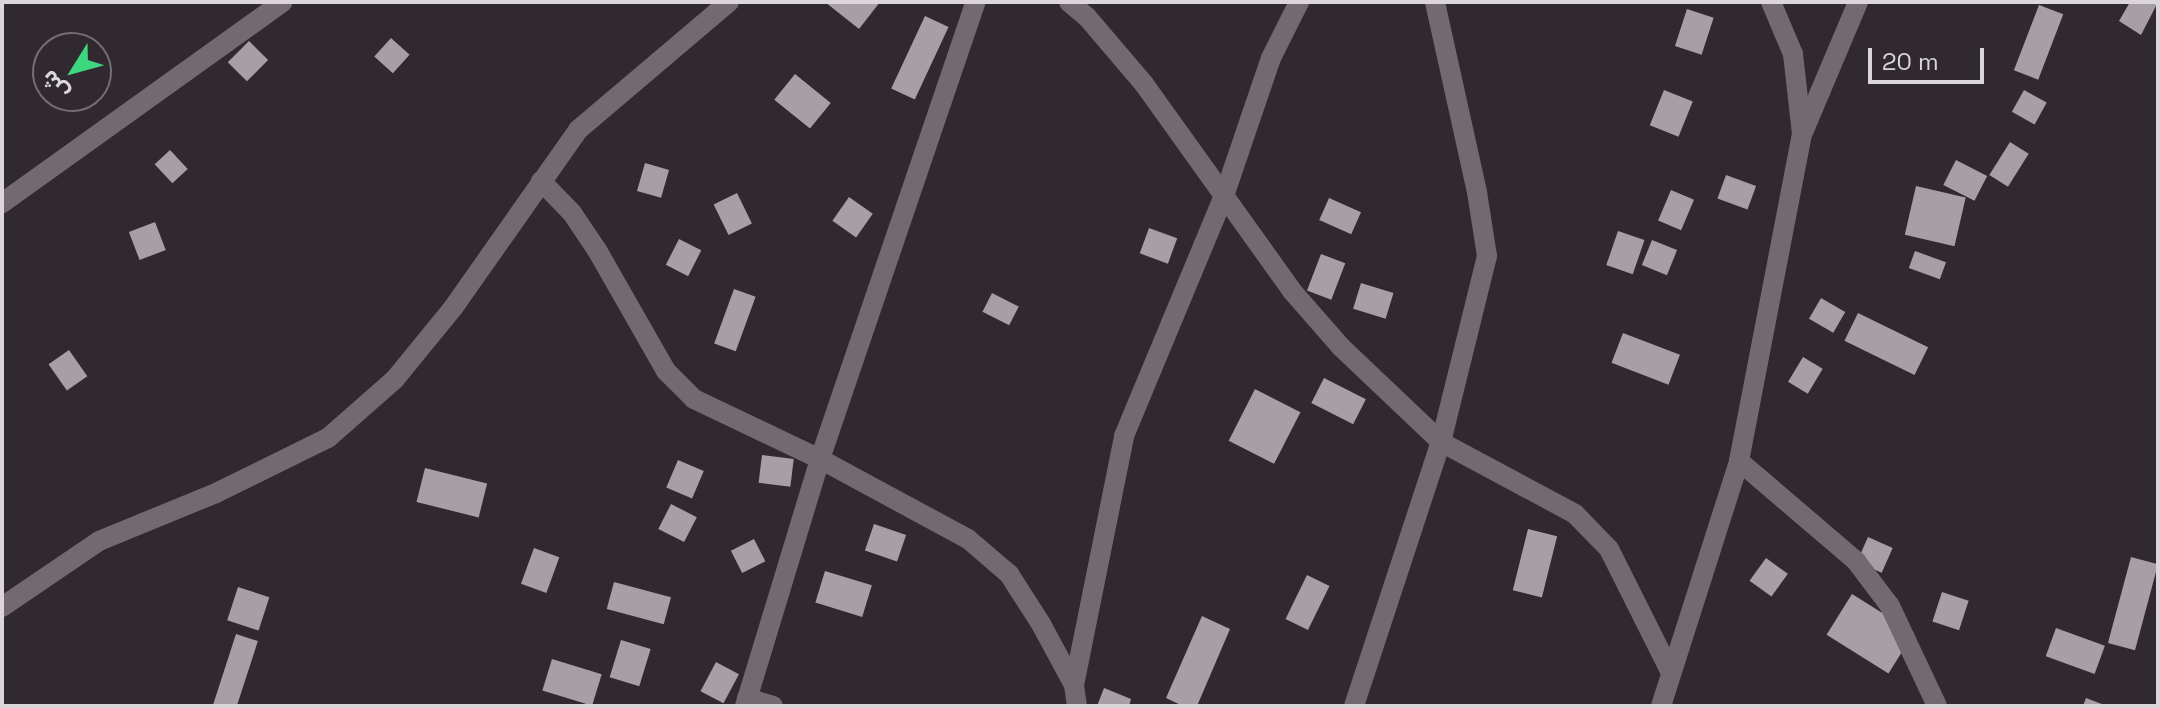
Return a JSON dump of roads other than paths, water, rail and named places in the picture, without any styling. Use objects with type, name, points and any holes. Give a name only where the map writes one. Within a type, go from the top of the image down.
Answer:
[{"type":"street","points":[[2,203],[283,2]]},
{"type":"street","points":[[2,607],[99,541],[216,493],[328,438],[395,379],[453,308],[578,130],[729,2]]},
{"type":"street","points":[[773,706],[746,702],[820,459],[976,2]]},
{"type":"street","points":[[1069,2],[1087,17],[1144,84],[1292,291],[1341,347],[1441,442],[1575,514],[1609,549],[1671,673]]},
{"type":"street","points":[[1077,706],[1074,685],[1124,436],[1224,196],[1271,58],[1299,2]]},
{"type":"street","points":[[1354,706],[1441,442],[1487,256],[1477,192],[1435,2]]},
{"type":"street","points":[[1771,2],[1793,54],[1802,134]]},
{"type":"street","points":[[1661,706],[1739,461],[1802,134],[1858,2]]},
{"type":"street","points":[[541,181],[572,213],[597,250],[666,371],[694,399],[820,459],[968,539],[1009,574],[1074,685]]},
{"type":"street","points":[[1739,461],[1856,561],[1890,606],[1937,706]]}]
